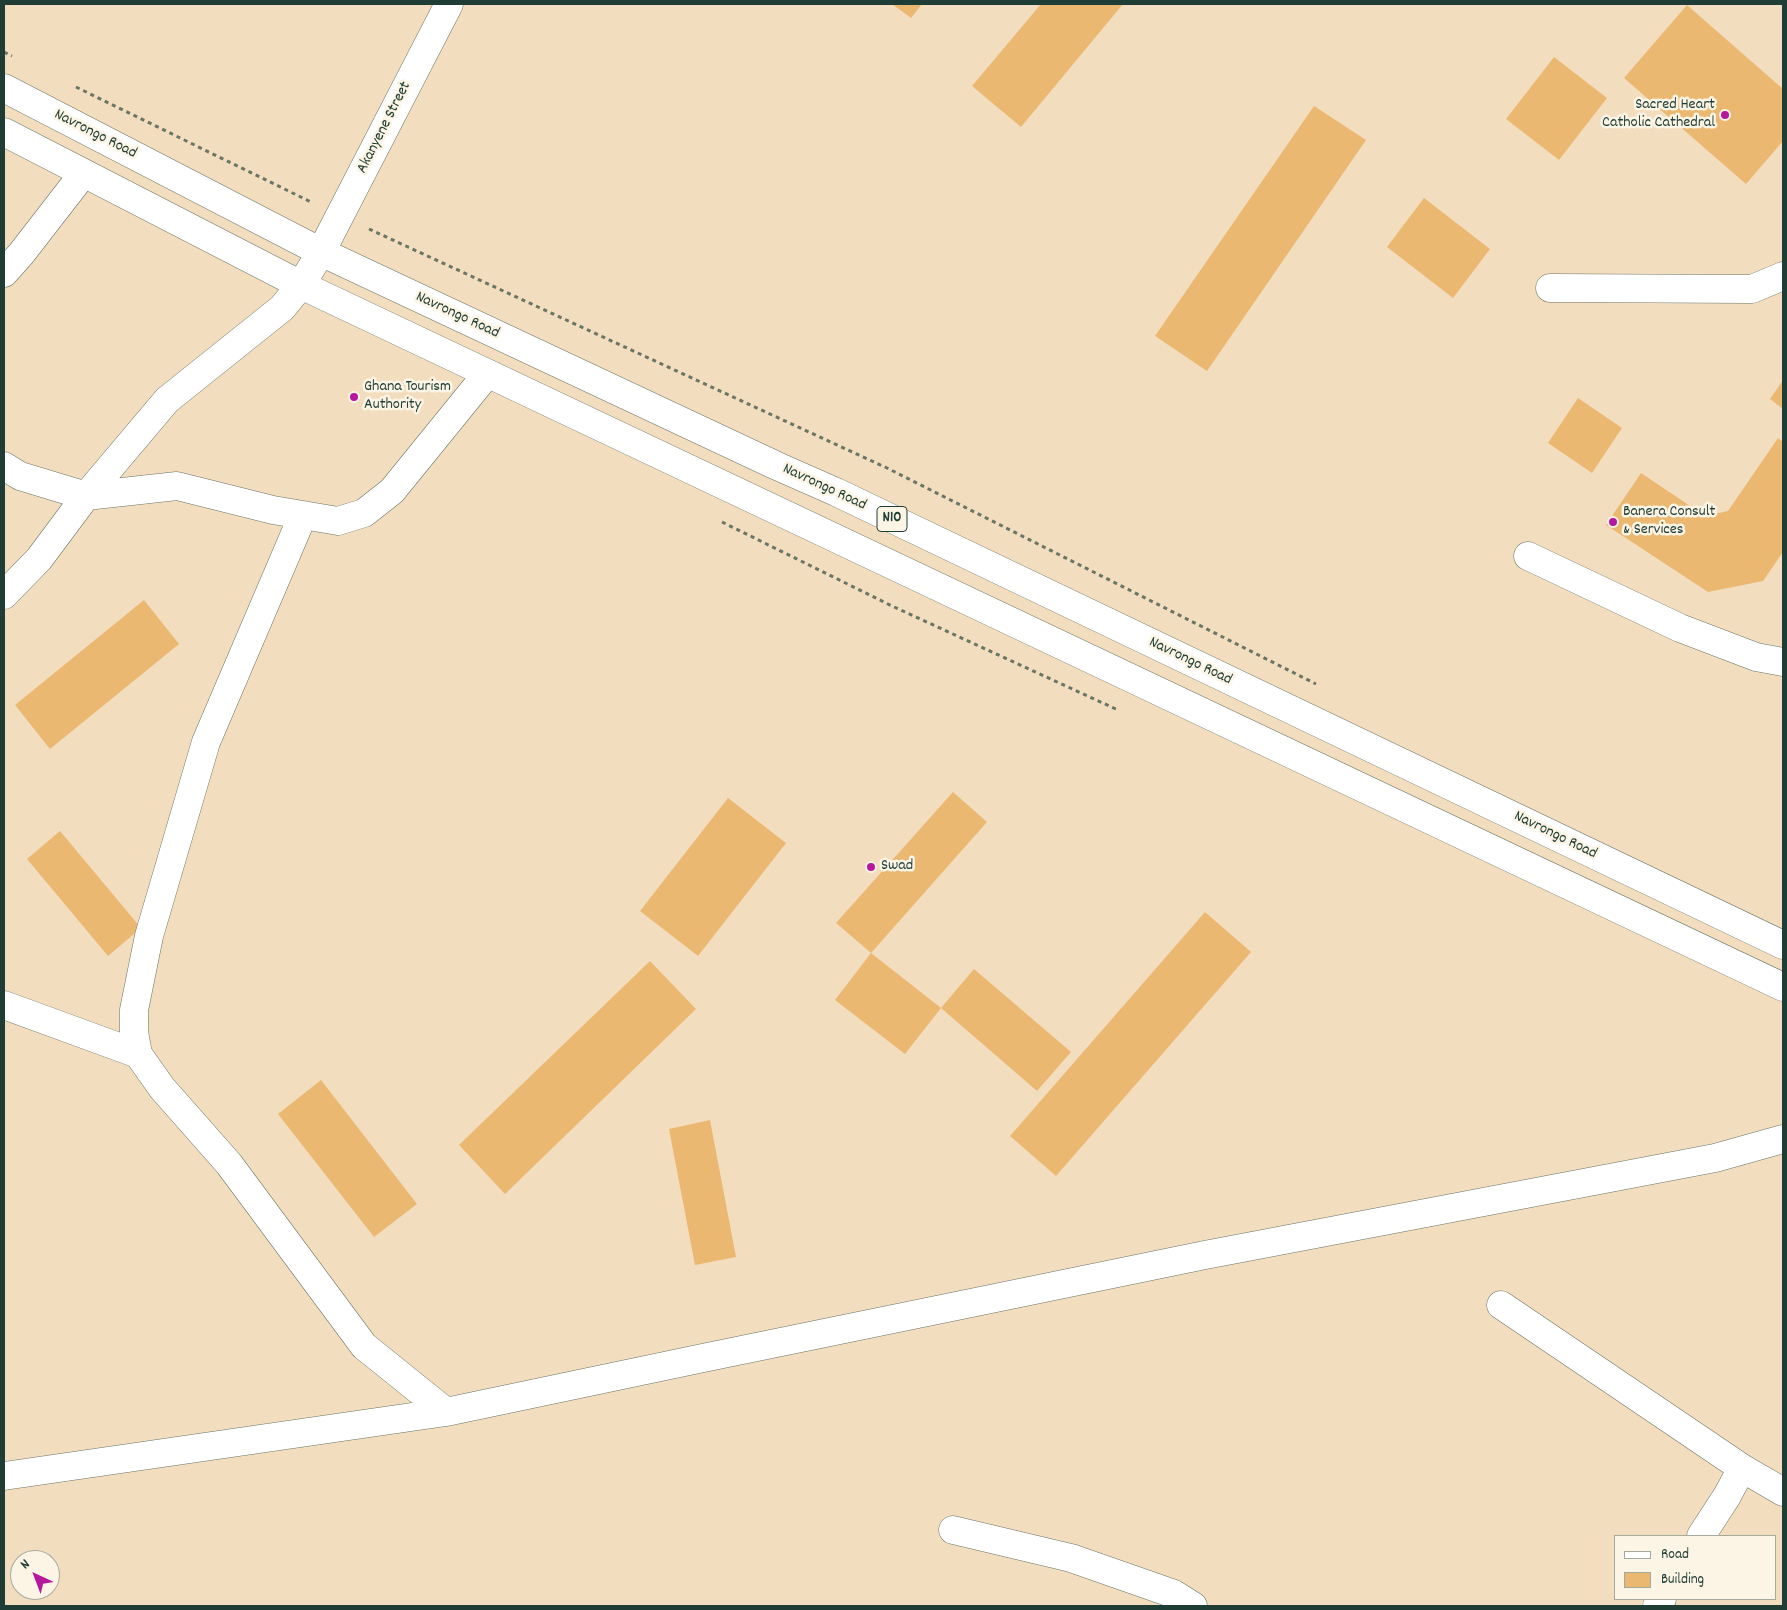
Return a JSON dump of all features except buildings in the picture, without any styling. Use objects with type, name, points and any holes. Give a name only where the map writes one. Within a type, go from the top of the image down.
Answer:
[{"type":"main road","name":"Akanyene Street","points":[[4,595],[40,559],[86,496],[167,400],[282,308],[301,285],[340,216],[443,6]]},
{"type":"main road","name":"Navrongo Road","points":[[4,88],[321,252],[836,492],[1783,945]]},
{"type":"main road","points":[[4,132],[301,285],[1783,988]]},
{"type":"main road","points":[[4,273],[83,174]]},
{"type":"main road","points":[[1550,288],[1752,289],[1783,276]]},
{"type":"main road","points":[[4,466],[20,476],[86,496],[177,486],[273,510],[338,521],[364,512],[392,491],[487,374]]},
{"type":"main road","points":[[303,515],[206,742],[149,936],[134,1010],[134,1032],[138,1054],[162,1088],[229,1164],[364,1346],[446,1412]]},
{"type":"main road","points":[[1528,556],[1680,628],[1756,657],[1783,662]]},
{"type":"main road","points":[[4,1005],[138,1054]]},
{"type":"main road","points":[[4,1476],[446,1412],[1205,1255],[1715,1158],[1783,1139]]},
{"type":"main road","points":[[1501,1305],[1742,1468],[1783,1492]]},
{"type":"main road","points":[[1703,1535],[1742,1468]]},
{"type":"main road","points":[[953,1530],[1071,1558],[1174,1594],[1193,1606]]},
{"type":"path","points":[[4,52],[13,56]]},
{"type":"path","points":[[74,86],[340,216],[887,468],[1324,688]]},
{"type":"place","name":"Sacred Heart Catholic Cathedral","points":[[1725,115]]},
{"type":"place","name":"Ghana Tourism Authority","points":[[354,397]]},
{"type":"place","name":"Banera Consult & Services","points":[[1613,522]]},
{"type":"place","name":"Swad","points":[[871,867]]}]
